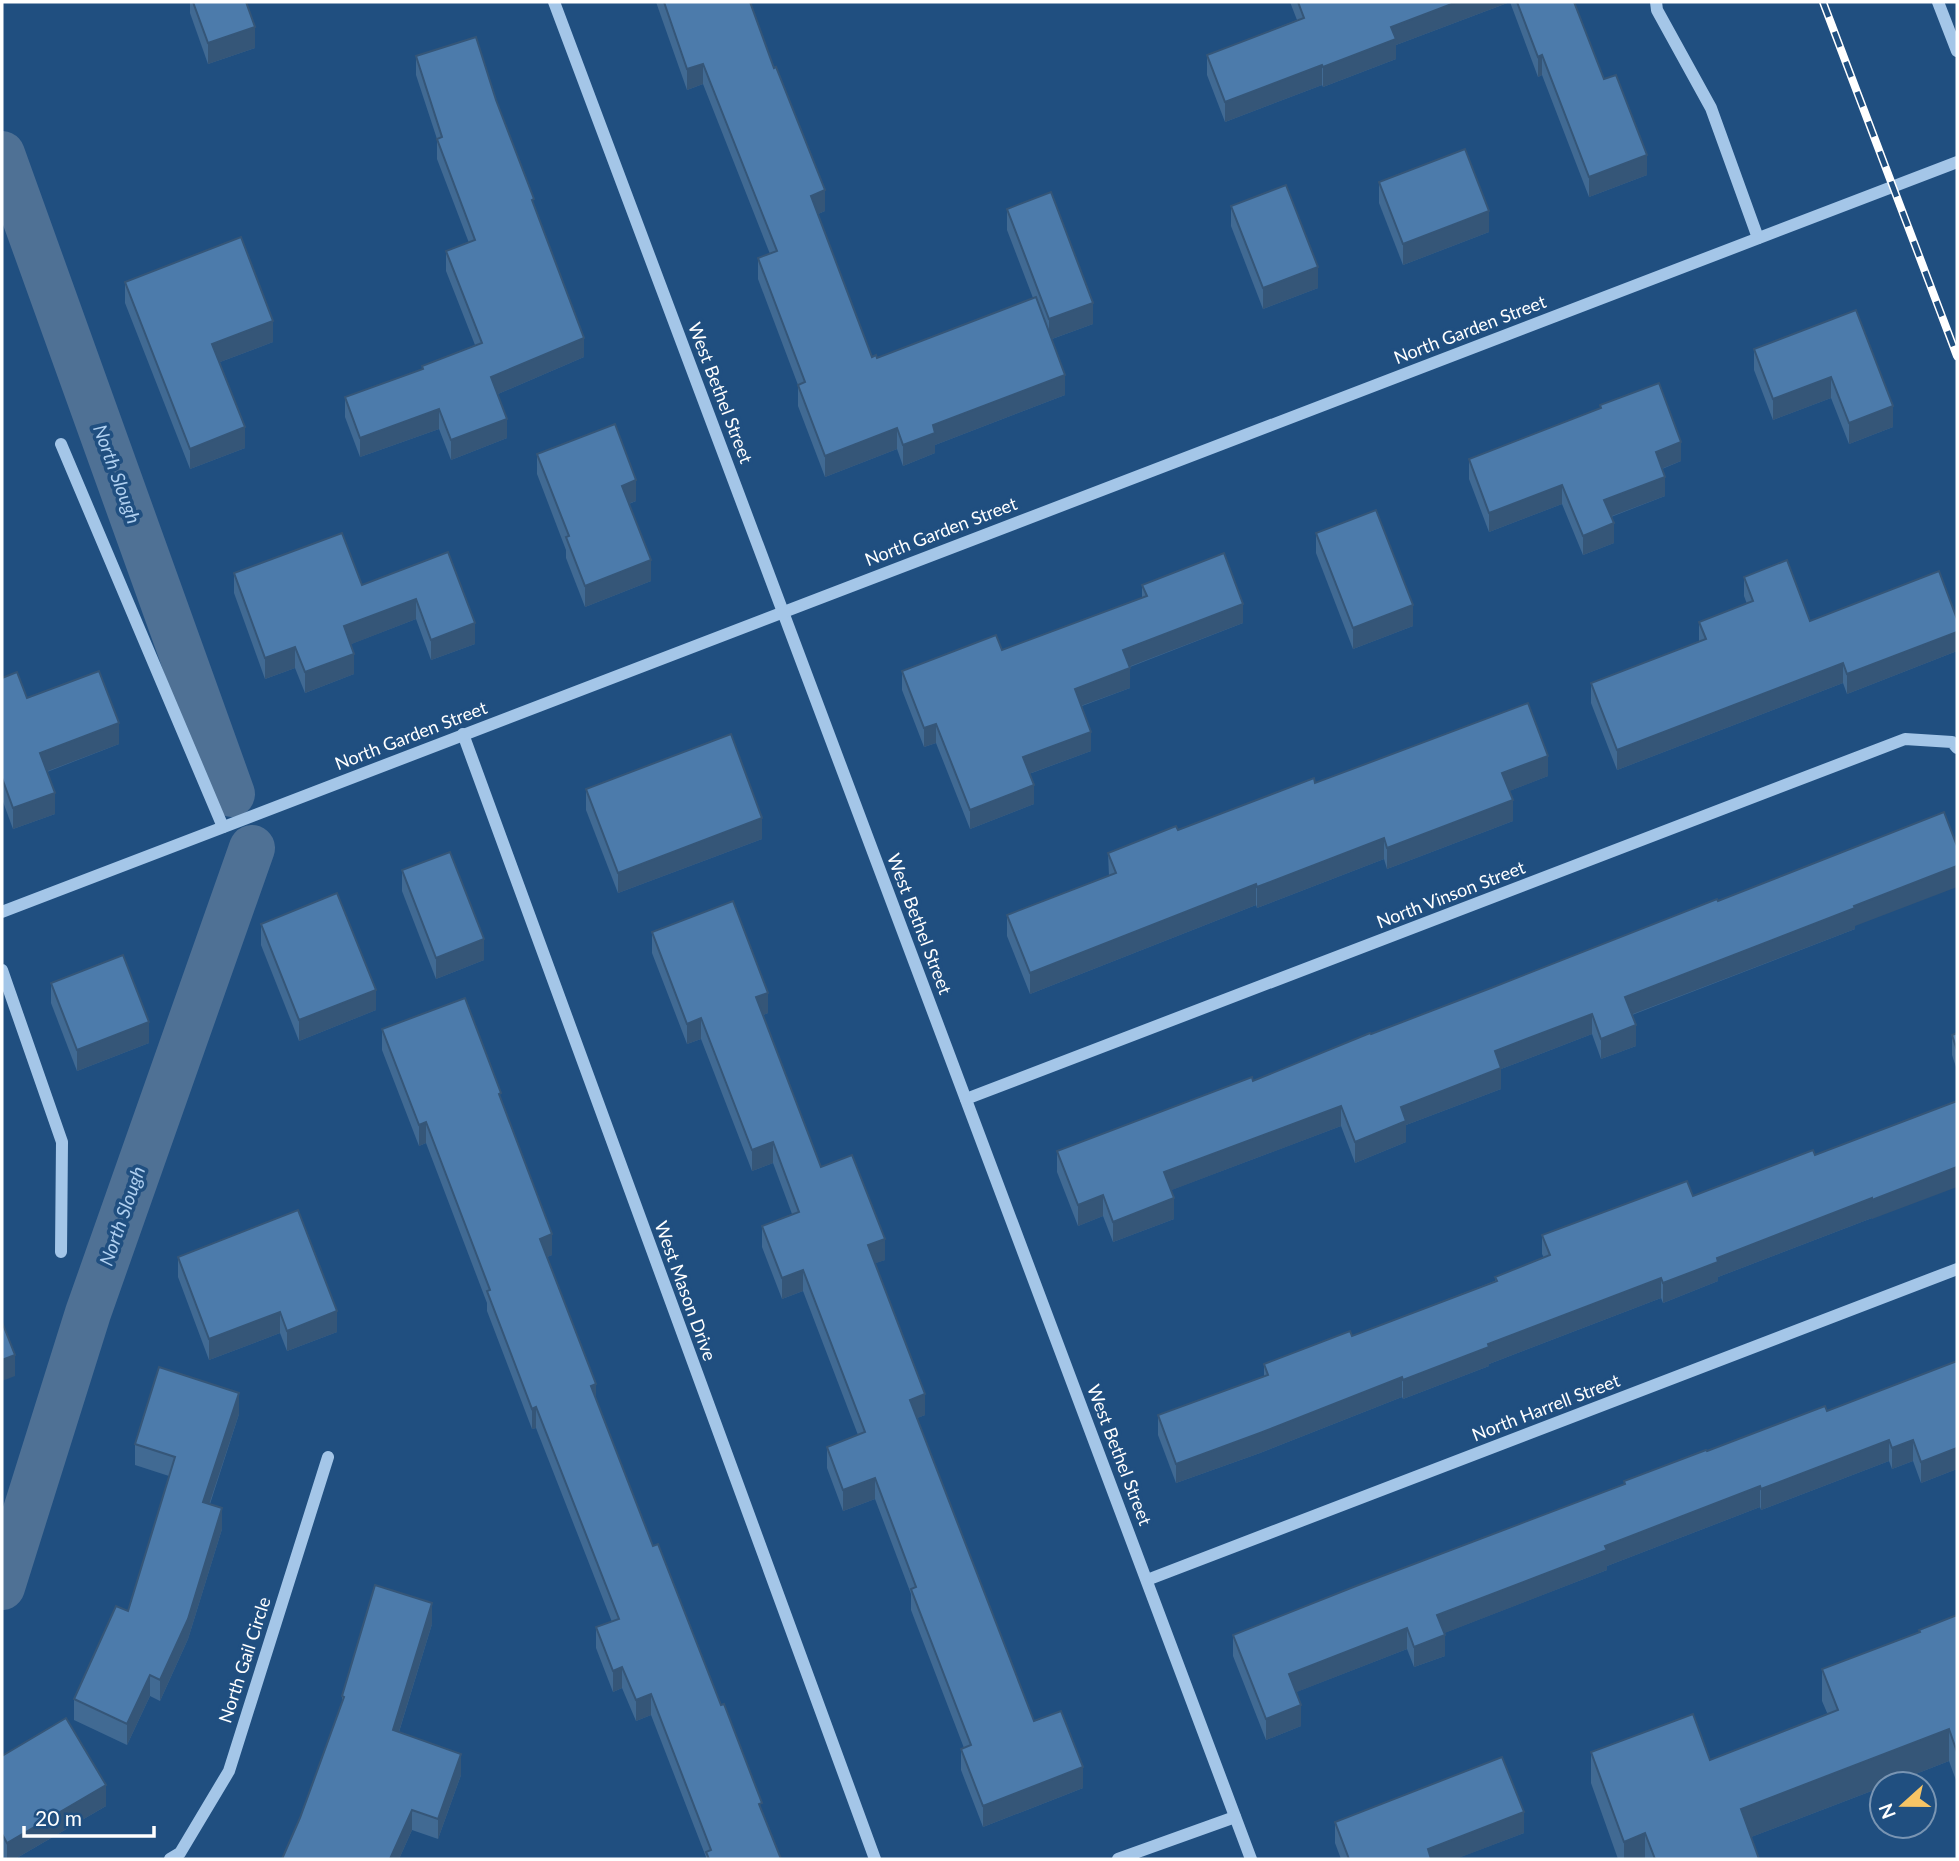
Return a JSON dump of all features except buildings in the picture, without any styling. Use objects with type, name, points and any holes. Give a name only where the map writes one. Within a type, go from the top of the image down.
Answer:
[{"type":"street","name":"West Bethel Street","points":[[554,2],[1251,1859]]},
{"type":"street","points":[[1656,2],[1657,10],[1711,108],[1758,238]]},
{"type":"street","points":[[1938,2],[1957,51]]},
{"type":"street","name":"North Garden Street","points":[[2,912],[1957,162]]},
{"type":"street","points":[[61,444],[223,827]]},
{"type":"street","name":"West Mason Drive","points":[[463,734],[875,1859]]},
{"type":"street","name":"North Vinson Street","points":[[966,1100],[1905,739],[1954,745]]},
{"type":"street","points":[[2,970],[62,1142],[61,1252]]},
{"type":"street","name":"North Harrell Street","points":[[1147,1580],[1957,1269]]},
{"type":"street","name":"North Gail Circle","points":[[170,1859],[180,1853],[229,1771],[327,1457]]},
{"type":"street","points":[[1118,1859],[1236,1817]]},
{"type":"waterway","name":"North Slough","points":[[2,154],[232,794]]},
{"type":"waterway","name":"North Slough","points":[[2,1587],[88,1313],[252,848]]},
{"type":"railway","points":[[1823,2],[1957,356]]}]
